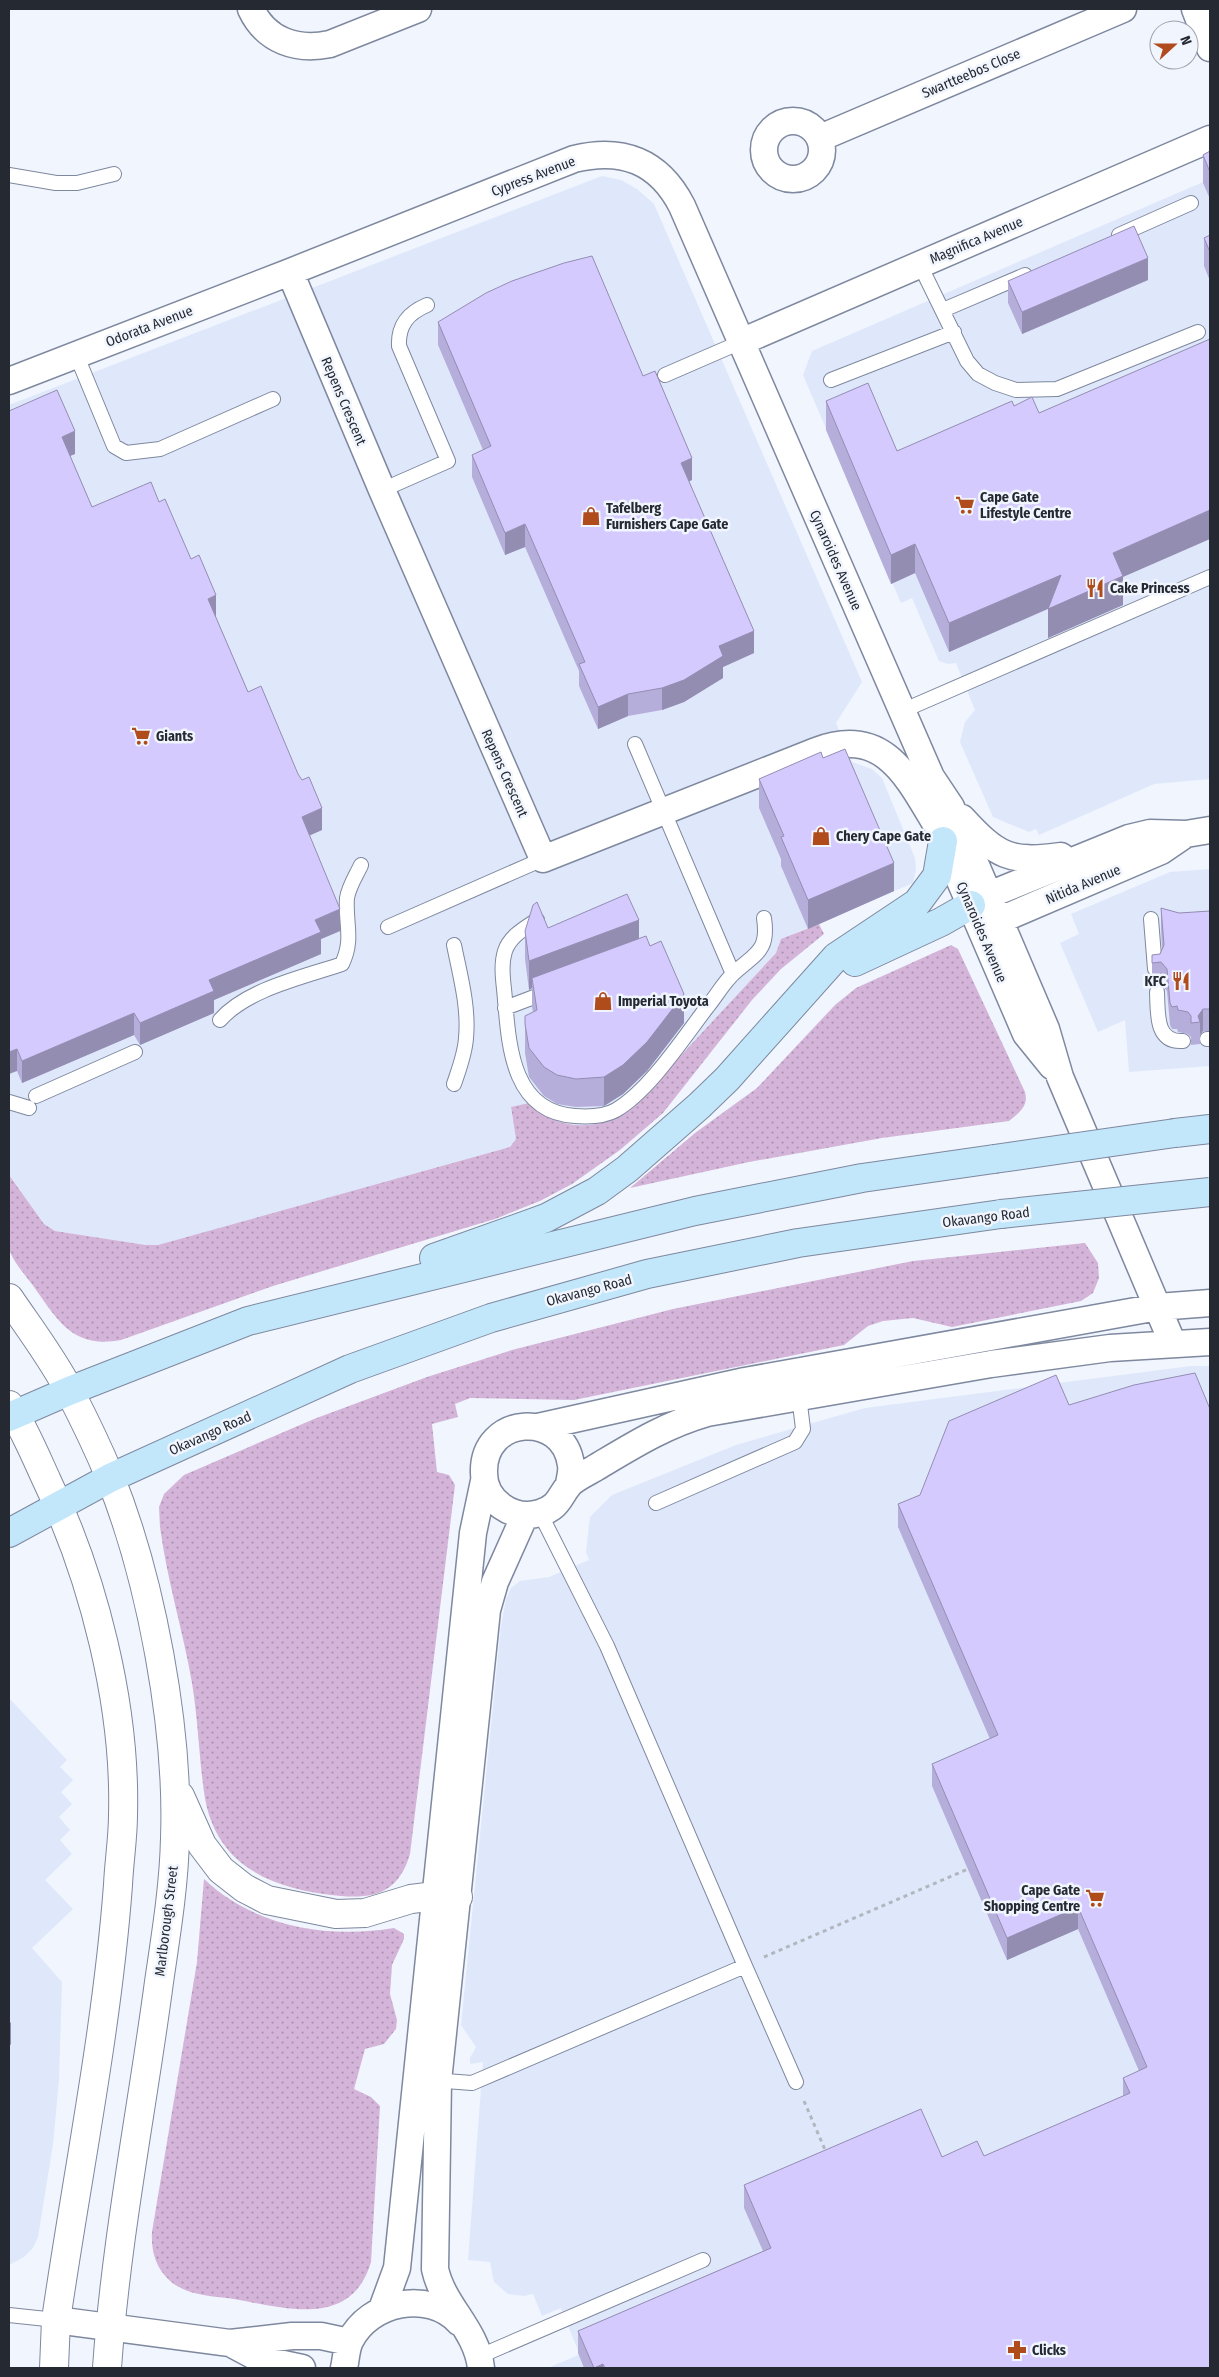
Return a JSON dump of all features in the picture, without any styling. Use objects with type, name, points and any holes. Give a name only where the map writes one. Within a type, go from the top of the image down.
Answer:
[{"type":"main road","points":[[11,1412],[248,1321],[530,1225],[581,1201],[627,1169],[699,1106],[797,1002],[821,971],[836,957],[917,903],[937,876],[943,823]]},
{"type":"main road","points":[[797,1002],[840,970],[880,949],[941,922],[984,909]]},
{"type":"main road","points":[[248,1321],[695,1211],[862,1178],[1208,1128]]},
{"type":"main road","name":"Okavango Road","points":[[9,1533],[110,1478],[350,1369],[509,1313],[647,1274],[798,1242],[1001,1214],[1210,1192]]},
{"type":"street","points":[[252,9],[264,29],[276,38],[288,44],[316,47],[330,44],[418,9]]},
{"type":"street","name":"Swartteebos Close","points":[[820,138],[1123,9]]},
{"type":"street","points":[[1195,9],[1210,48]]},
{"type":"street","name":"Magnifica Avenue","points":[[741,342],[1210,139]]},
{"type":"street","name":"Cypress Avenue","points":[[290,272],[574,159],[607,154],[623,156],[653,169],[674,192],[741,342]]},
{"type":"street","name":"Odorata Avenue","points":[[9,381],[290,272]]},
{"type":"street","name":"Repens Crescent","points":[[290,272],[382,490],[543,859]]},
{"type":"street","name":"Cynaroides Avenue","points":[[741,342],[931,777],[943,823],[984,909],[1026,1034],[1060,1077],[1173,1344]]},
{"type":"street","points":[[543,859],[832,745],[859,743],[874,748],[901,769],[943,823]]},
{"type":"street","name":"Cynaroides Avenue","points":[[943,823],[984,909]]},
{"type":"street","name":"Nitida Avenue","points":[[943,823],[1015,858],[1036,860],[1092,851]]},
{"type":"street","name":"Nitida Avenue","points":[[984,909],[1092,851],[1150,833],[1198,832]]},
{"type":"street","name":"Nitida Avenue","points":[[984,909],[1161,851],[1198,832]]},
{"type":"street","name":"Marlborough Street","points":[[9,1298],[47,1353],[69,1390],[110,1478],[132,1543],[148,1608],[168,1710],[175,1786],[175,1838],[171,1897],[109,2327],[107,2368]]},
{"type":"street","points":[[382,2309],[397,2268],[428,2080],[447,1896],[473,1533],[484,1481],[483,1462],[490,1445],[503,1432],[520,1426],[538,1427],[745,1381],[1158,1307],[1210,1303]]},
{"type":"street","points":[[569,1484],[640,1440],[682,1420],[729,1408],[991,1364],[1110,1348],[1210,1342]]},
{"type":"street","points":[[11,1412],[58,1505],[81,1563],[96,1616],[114,1697],[120,1752],[123,1814],[112,1967],[56,2320],[54,2368]]},
{"type":"street","points":[[484,1481],[489,1494],[511,1512],[533,1514],[553,1507],[563,1497],[569,1484],[571,1466],[566,1449],[554,1435],[538,1427]]},
{"type":"street","points":[[447,1896],[487,1610],[495,1582],[533,1514]]},
{"type":"street","points":[[175,1786],[202,1845],[216,1864],[244,1888],[267,1900],[336,1914],[366,1913],[411,1899],[447,1896]]},
{"type":"street","points":[[428,2080],[435,2269],[440,2288],[477,2353]]},
{"type":"street","points":[[344,2368],[349,2342],[363,2323],[382,2309],[407,2303],[432,2305],[454,2317],[477,2353]]},
{"type":"street","points":[[56,2320],[230,2343],[292,2336],[321,2336],[349,2342]]},
{"type":"street","points":[[230,2343],[260,2359],[302,2368]]},
{"type":"lane","points":[[9,175],[63,183],[77,183],[114,174]]},
{"type":"lane","points":[[1102,242],[1191,204]]},
{"type":"lane","points":[[920,264],[967,361],[978,374],[995,383],[1016,390],[1057,389],[1198,332]]},
{"type":"lane","points":[[942,310],[1040,268]]},
{"type":"lane","points":[[382,490],[448,461],[400,346],[401,327],[407,317],[427,305]]},
{"type":"lane","points":[[832,380],[954,332]]},
{"type":"lane","points":[[665,374],[741,342]]},
{"type":"lane","points":[[76,354],[114,446],[126,453],[160,449],[273,399]]},
{"type":"lane","points":[[902,712],[1210,577]]},
{"type":"lane","points":[[635,744],[733,974]]},
{"type":"lane","points":[[388,927],[543,859]]},
{"type":"lane","points":[[220,1020],[227,1012],[247,999],[275,986],[342,964],[348,951],[350,939],[347,897],[349,888],[361,865]]},
{"type":"lane","points":[[537,920],[522,929],[506,950],[502,967],[508,1042],[513,1065],[523,1087],[535,1100],[550,1110],[566,1116],[591,1117],[615,1110],[642,1088],[733,974],[759,952],[765,942],[764,918]]},
{"type":"lane","points":[[1151,918],[1155,969]]},
{"type":"lane","points":[[454,945],[467,1028],[464,1052],[454,1084]]},
{"type":"lane","points":[[506,1008],[560,988]]},
{"type":"lane","points":[[1157,992],[1160,1028],[1170,1040],[1184,1041]]},
{"type":"lane","points":[[9,1102],[32,1102],[135,1052]]},
{"type":"lane","points":[[656,1503],[795,1442],[803,1429],[799,1396]]},
{"type":"lane","points":[[533,1514],[607,1646],[796,2082]]},
{"type":"lane","points":[[428,2080],[472,2083],[745,1966]]},
{"type":"lane","points":[[477,2353],[703,2260]]},
{"type":"lane","points":[[9,2315],[56,2320]]},
{"type":"path","points":[[745,1966],[968,1868]]},
{"type":"path","points":[[796,2082],[829,2160]]},
{"type":"shaded area","points":[[602,176],[621,180],[637,189],[654,204],[862,682],[836,723],[852,762],[872,769],[882,778],[915,858],[916,869],[913,883],[793,934],[779,946],[776,953],[633,1107],[613,1120],[589,1126],[575,1125],[552,1120],[529,1104],[511,1108],[516,1139],[510,1147],[159,1245],[146,1245],[55,1231],[44,1224],[9,1175],[9,405]]},
{"type":"shaded area","points":[[1210,179],[1210,779],[1154,784],[1039,835],[1036,829],[1029,832],[993,817],[960,742],[965,722],[975,710],[956,663],[948,664],[939,661],[912,598],[901,603],[803,375],[812,351]]},
{"type":"shaded area","points":[[1210,869],[1210,1066],[1129,1072],[1125,1020],[1098,1032],[1060,943],[1079,934],[1071,914],[1170,872]]},
{"type":"shaded area","points":[[819,924],[824,934],[781,969],[752,1000],[663,1113],[620,1150],[572,1184],[540,1201],[495,1219],[273,1286],[121,1340],[104,1342],[79,1336],[68,1330],[51,1311],[10,1252],[8,1228],[9,1175],[44,1224],[55,1231],[146,1245],[158,1245],[510,1147],[516,1139],[511,1107],[529,1103],[541,1113],[567,1124],[594,1124],[607,1121],[633,1107],[776,953],[781,939]]},
{"type":"shaded area","points":[[951,945],[958,949],[1025,1092],[1026,1101],[1024,1105],[1020,1112],[1009,1121],[882,1138],[749,1162],[630,1188],[695,1133],[757,1088],[835,1005],[856,988]]},
{"type":"shaded area","points":[[1085,1243],[1098,1263],[1099,1278],[1093,1293],[1081,1301],[952,1327],[913,1318],[883,1321],[868,1326],[844,1345],[574,1400],[470,1398],[455,1404],[458,1417],[432,1424],[437,1472],[449,1475],[455,1485],[410,1854],[400,1877],[385,1890],[376,1894],[354,1897],[316,1893],[293,1888],[251,1870],[234,1856],[220,1839],[210,1818],[204,1792],[192,1683],[160,1527],[159,1507],[164,1494],[184,1475],[314,1419],[427,1377],[512,1350],[673,1309],[913,1261]]},
{"type":"shaded area","points":[[1191,1366],[1210,1366],[1210,2368],[548,2368],[579,2353],[561,2308],[542,2316],[533,2294],[524,2296],[508,2294],[494,2282],[490,2262],[468,2260],[483,2062],[470,2064],[470,2058],[476,2047],[461,2025],[501,1626],[506,1599],[511,1588],[520,1581],[549,1577],[589,1560],[586,1552],[590,1517],[612,1495],[736,1445],[865,1408]]},
{"type":"shaded area","points":[[9,1698],[67,1760],[60,1767],[73,1780],[61,1792],[72,1804],[59,1817],[70,1830],[60,1840],[72,1854],[45,1880],[73,1909],[32,1948],[62,1982],[59,2080],[53,2144],[38,2237],[33,2248],[24,2257],[9,2265]]},
{"type":"shaded area","points":[[204,1879],[224,1895],[246,1908],[293,1926],[343,1932],[394,1928],[404,1934],[404,1939],[392,1965],[390,1994],[397,2020],[396,2029],[384,2044],[365,2049],[354,2089],[371,2097],[380,2106],[371,2262],[362,2283],[348,2297],[333,2306],[295,2309],[192,2292],[183,2289],[169,2280],[160,2270],[155,2258],[152,2232],[197,1962]]},
{"type":"building","points":[[1210,151],[1210,172],[1203,155]]},
{"type":"building","points":[[1134,226],[1148,258],[1022,312],[1008,281]]},
{"type":"building","points":[[1210,235],[1210,252],[1204,238]]},
{"type":"building","name":"Tafelberg Furnishers Cape Gate","points":[[592,256],[643,376],[655,371],[692,458],[681,463],[754,631],[719,646],[723,656],[684,680],[662,688],[628,694],[598,707],[579,664],[585,662],[525,524],[505,533],[472,455],[491,446],[438,322],[486,293],[512,281],[564,263]]},
{"type":"building","name":"Cape Gate Lifestyle Centre","points":[[1210,339],[1210,510],[1113,553],[1123,576],[1048,609],[1061,575],[949,623],[915,544],[891,555],[826,401],[868,383],[897,451],[1012,401],[1014,406],[1032,397],[1039,413]]},
{"type":"building","name":"Giants","points":[[57,390],[75,431],[62,437],[92,507],[151,482],[159,502],[165,499],[191,559],[199,555],[216,595],[208,599],[248,692],[261,686],[298,774],[302,780],[309,777],[322,808],[302,817],[340,909],[315,920],[321,932],[209,980],[214,991],[140,1023],[134,1013],[22,1061],[17,1049],[9,1052],[9,411]]},
{"type":"building","name":"Chery Cape Gate","points":[[845,749],[894,863],[808,900],[781,837],[784,836],[759,779],[821,752],[823,758]]},
{"type":"building","points":[[627,894],[639,920],[529,961],[525,931],[533,905],[537,902],[548,928]]},
{"type":"building","name":"KFC","points":[[1161,908],[1179,913],[1210,911],[1210,1009],[1203,1009],[1198,1016],[1200,1022],[1191,1023],[1191,1016],[1188,1012],[1178,1010],[1177,1006],[1172,1007],[1167,969],[1161,962],[1152,963],[1152,955],[1160,954],[1164,945]]},
{"type":"building","name":"Imperial Toyota","points":[[646,936],[650,946],[661,941],[684,994],[647,1042],[623,1065],[604,1077],[576,1079],[557,1075],[544,1067],[529,1048],[525,1024],[525,1016],[537,1010],[532,978]]},
{"type":"building","name":"Cape Gate Shopping Centre","points":[[1195,1373],[1210,1409],[1210,2368],[605,2368],[603,2364],[594,2368],[578,2331],[771,2248],[744,2185],[921,2109],[942,2157],[977,2141],[984,2156],[1130,2093],[1123,2078],[1147,2067],[1078,1907],[1007,1938],[932,1764],[998,1735],[898,1504],[920,1495],[949,1421],[1056,1375],[1069,1405],[1134,1385]]},
{"type":"place","name":"Cape Gate Lifestyle Centre","points":[[965,505]]},
{"type":"place","name":"Tafelberg Furnishers Cape Gate","points":[[591,516]]},
{"type":"place","name":"Cake Princess","points":[[1095,588]]},
{"type":"place","name":"Giants","points":[[141,736]]},
{"type":"place","name":"Chery Cape Gate","points":[[821,836]]},
{"type":"place","name":"KFC","points":[[1181,981]]},
{"type":"place","name":"Imperial Toyota","points":[[603,1001]]},
{"type":"place","name":"Cape Gate Shopping Centre","points":[[1095,1898]]},
{"type":"place","name":"Clicks","points":[[1017,2350]]}]
